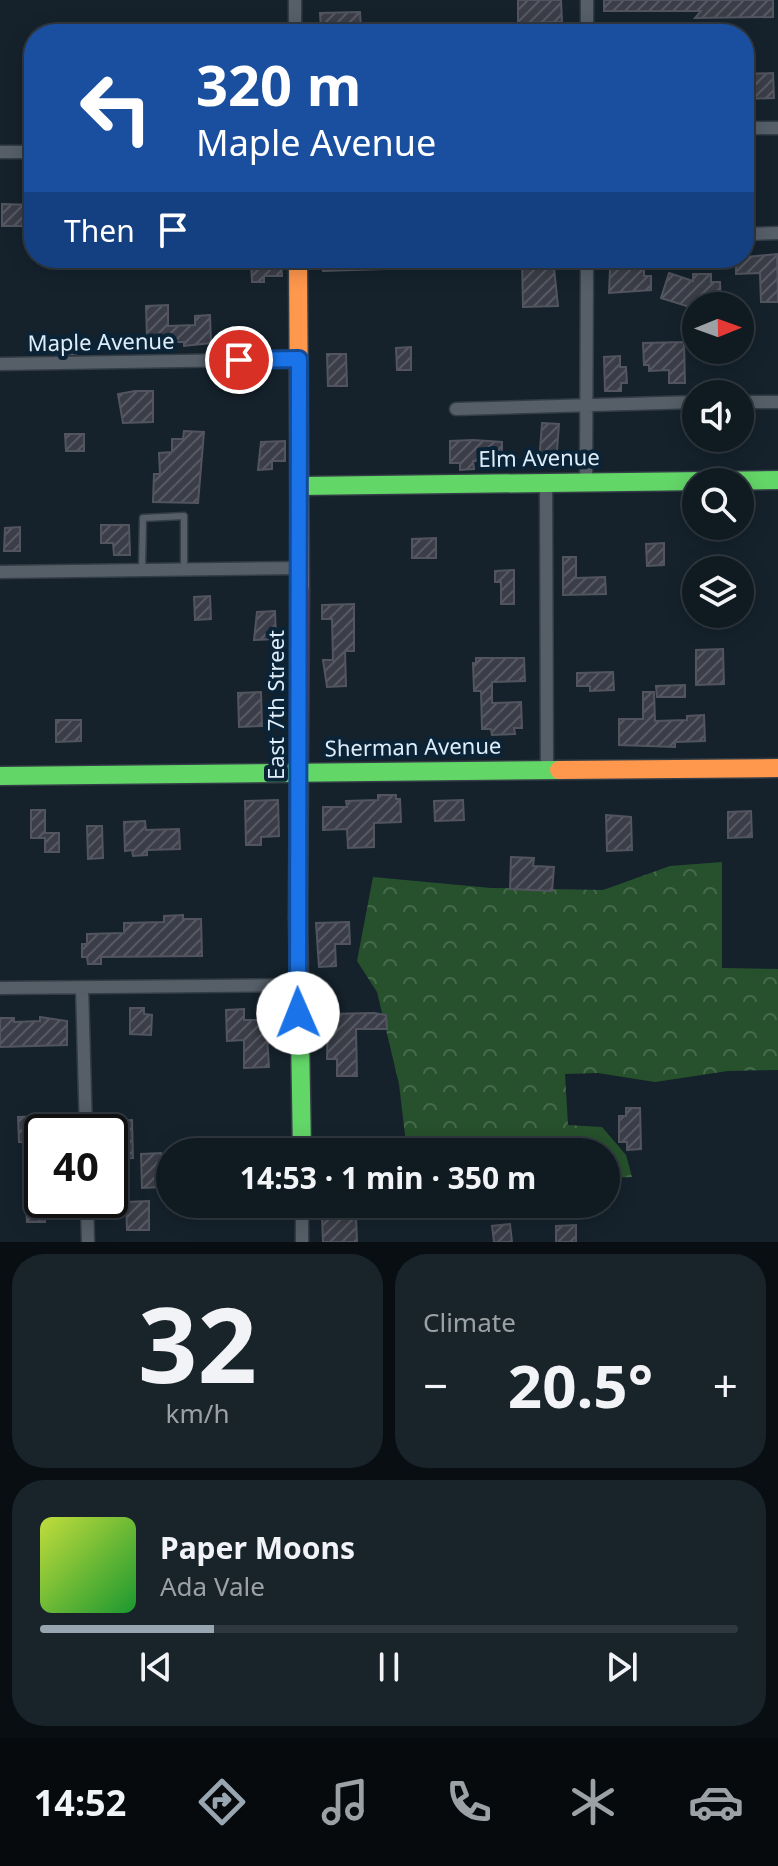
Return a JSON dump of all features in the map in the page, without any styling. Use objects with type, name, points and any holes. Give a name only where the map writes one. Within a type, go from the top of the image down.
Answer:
[{"type":"street","points":[[295,0],[295,24]]},
{"type":"street","points":[[587,0],[587,24]]},
{"type":"street","points":[[754,128],[778,128]]},
{"type":"street","points":[[0,152],[24,152]]},
{"type":"street","points":[[754,234],[778,233]]},
{"type":"street","name":"East 7th Street","points":[[298,268],[300,772],[297,985],[302,1138]]},
{"type":"street","points":[[586,481],[589,407],[587,268]]},
{"type":"street","name":"Maple Avenue","points":[[0,364],[299,359]]},
{"type":"street","points":[[456,409],[682,402]]},
{"type":"street","points":[[754,402],[778,402]]},
{"type":"street","name":"Elm Avenue","points":[[300,486],[778,480]]},
{"type":"street","points":[[546,482],[547,770]]},
{"type":"street","points":[[0,572],[300,568]]},
{"type":"street","name":"Sherman Avenue","points":[[0,776],[778,768]]},
{"type":"street","points":[[0,988],[297,985]]},
{"type":"street","points":[[82,987],[86,1114]]},
{"type":"street","points":[[87,1218],[88,1242]]},
{"type":"street","points":[[302,1218],[302,1242]]},
{"type":"lane","points":[[142,570],[143,518],[184,516],[184,570]]},
{"type":"green space","points":[[722,862],[722,968],[778,969],[778,1070],[728,1071],[655,1082],[598,1073],[565,1074],[568,1125],[602,1127],[611,1138],[405,1138],[399,1084],[377,992],[357,961],[373,877],[491,888],[603,890],[670,866]]},
{"type":"green space","points":[[620,1148],[626,1155],[632,1177],[620,1177]]},
{"type":"building","points":[[518,0],[561,0],[562,22],[518,23]]},
{"type":"building","points":[[604,0],[773,0],[773,17],[695,18],[701,11],[604,11]]},
{"type":"building","points":[[360,12],[361,24],[321,24],[320,13]]},
{"type":"building","points":[[773,73],[774,98],[754,99],[754,74]]},
{"type":"building","points":[[2,204],[24,205],[24,226],[2,226]]},
{"type":"building","points":[[777,254],[778,302],[761,302],[760,273],[736,274],[736,268],[754,268],[754,256]]},
{"type":"building","points":[[251,268],[281,268],[282,276],[264,276],[264,282],[252,282]]},
{"type":"building","points":[[323,268],[384,269],[323,271]]},
{"type":"building","points":[[522,268],[554,268],[558,306],[523,307]]},
{"type":"building","points":[[610,269],[644,269],[644,276],[651,276],[651,290],[609,293]]},
{"type":"building","points":[[669,273],[693,281],[693,274],[711,274],[711,282],[720,282],[720,292],[682,292],[682,305],[661,298]]},
{"type":"building","points":[[168,305],[168,326],[195,325],[195,316],[210,315],[211,343],[184,346],[184,342],[151,342],[151,336],[147,337],[146,306]]},
{"type":"building","points":[[76,340],[76,354],[51,354],[51,341]]},
{"type":"building","points":[[682,342],[685,380],[682,383],[669,383],[669,370],[649,371],[649,365],[644,365],[643,343]]},
{"type":"building","points":[[411,347],[411,370],[397,370],[396,348]]},
{"type":"building","points":[[327,354],[346,354],[347,386],[328,386]]},
{"type":"building","points":[[620,356],[620,367],[626,367],[627,383],[621,383],[621,391],[605,391],[604,357]]},
{"type":"building","points":[[153,391],[153,422],[123,423],[118,394]]},
{"type":"building","points":[[542,423],[559,424],[556,464],[539,463]]},
{"type":"building","points":[[184,431],[204,432],[198,503],[153,502],[154,474],[160,474],[159,453],[172,452],[172,439],[183,439]]},
{"type":"building","points":[[65,434],[84,434],[84,451],[66,451]]},
{"type":"building","points":[[285,441],[285,461],[272,461],[272,469],[258,470],[261,442]]},
{"type":"building","points":[[450,441],[502,442],[502,461],[473,461],[474,469],[460,470],[460,463],[450,463]]},
{"type":"building","points":[[101,525],[129,525],[130,555],[114,555],[113,543],[101,543]]},
{"type":"building","points":[[20,527],[20,551],[4,551],[5,528]]},
{"type":"building","points":[[436,538],[436,558],[412,558],[412,539]]},
{"type":"building","points":[[664,543],[664,565],[647,566],[646,544]]},
{"type":"building","points":[[563,557],[576,557],[576,578],[605,577],[606,594],[563,595]]},
{"type":"building","points":[[514,570],[514,604],[501,604],[501,582],[495,582],[495,571]]},
{"type":"building","points":[[210,596],[211,619],[195,620],[194,597]]},
{"type":"building","points":[[354,604],[354,651],[345,651],[346,686],[327,687],[323,660],[333,660],[332,619],[322,619],[322,605]]},
{"type":"building","points":[[275,611],[276,639],[254,640],[257,612]]},
{"type":"building","points":[[723,649],[724,684],[696,685],[696,650]]},
{"type":"building","points":[[476,658],[524,658],[525,681],[492,682],[492,703],[521,702],[522,728],[514,728],[515,734],[492,735],[491,729],[482,729],[481,691],[474,691],[473,663],[476,663]]},
{"type":"building","points":[[613,672],[614,690],[590,691],[590,686],[577,686],[577,673]]},
{"type":"building","points":[[685,685],[685,697],[657,697],[656,686]]},
{"type":"building","points":[[261,692],[262,726],[239,727],[238,693]]},
{"type":"building","points":[[643,692],[654,692],[655,721],[687,720],[687,716],[704,715],[705,741],[675,742],[675,747],[619,745],[619,719],[643,719]]},
{"type":"building","points":[[56,720],[81,720],[81,741],[56,742]]},
{"type":"building","points":[[378,795],[396,795],[396,799],[400,799],[401,822],[374,823],[374,847],[348,848],[347,829],[323,830],[323,807],[347,807],[346,801],[378,800]]},
{"type":"building","points":[[278,800],[279,836],[261,837],[261,845],[246,845],[245,801]]},
{"type":"building","points":[[463,800],[464,820],[435,821],[434,801]]},
{"type":"building","points":[[31,810],[45,810],[45,833],[59,833],[59,852],[45,852],[45,838],[31,838]]},
{"type":"building","points":[[751,811],[752,837],[728,838],[728,812]]},
{"type":"building","points":[[606,815],[631,817],[632,850],[607,851]]},
{"type":"building","points":[[145,821],[146,830],[179,829],[180,849],[147,850],[147,855],[133,856],[132,850],[125,851],[124,822]]},
{"type":"building","points":[[87,826],[102,826],[103,858],[88,859]]},
{"type":"building","points":[[511,857],[534,858],[533,866],[554,867],[552,891],[510,889]]},
{"type":"building","points":[[183,915],[183,919],[201,919],[202,956],[101,957],[101,964],[88,964],[87,957],[82,957],[82,944],[87,944],[87,934],[124,933],[124,923],[164,922],[164,916]]},
{"type":"building","points":[[349,922],[350,944],[335,944],[336,966],[319,967],[316,923]]},
{"type":"building","points":[[130,1008],[144,1008],[144,1014],[152,1015],[151,1035],[130,1034]]},
{"type":"building","points":[[244,1009],[244,1020],[266,1020],[269,1067],[244,1068],[244,1040],[227,1041],[226,1010]]},
{"type":"building","points":[[328,1014],[386,1015],[387,1029],[356,1029],[357,1076],[337,1076],[337,1059],[327,1059]]},
{"type":"building","points":[[40,1017],[67,1021],[67,1045],[0,1047],[0,1018],[14,1018],[14,1022],[40,1021]]},
{"type":"building","points":[[626,1108],[640,1108],[641,1149],[627,1150],[627,1142],[620,1142],[619,1116],[626,1116]]},
{"type":"building","points":[[18,1117],[24,1117],[24,1142],[19,1142]]},
{"type":"building","points":[[128,1120],[132,1120],[133,1158],[128,1158]]},
{"type":"building","points":[[156,1153],[156,1187],[142,1188],[141,1154]]},
{"type":"building","points":[[149,1201],[149,1230],[127,1230],[128,1202]]},
{"type":"building","points":[[27,1218],[45,1218],[45,1222],[27,1222]]},
{"type":"building","points":[[322,1218],[356,1218],[357,1242],[323,1242]]},
{"type":"building","points":[[510,1224],[512,1242],[494,1242],[492,1226]]},
{"type":"building","points":[[576,1225],[576,1242],[556,1242],[556,1226]]},
{"type":"traffic: fast","points":[[300,486],[778,480]]},
{"type":"traffic: fast","points":[[0,776],[559,770]]},
{"type":"traffic: fast","points":[[298,918],[302,1138]]},
{"type":"traffic: slow","points":[[298,268],[300,591]]},
{"type":"traffic: slow","points":[[559,770],[778,768]]},
{"type":"traffic: jam","points":[[298,918],[300,591]]},
{"type":"route","points":[[239,360],[299,359],[301,749],[298,1013]]}]
